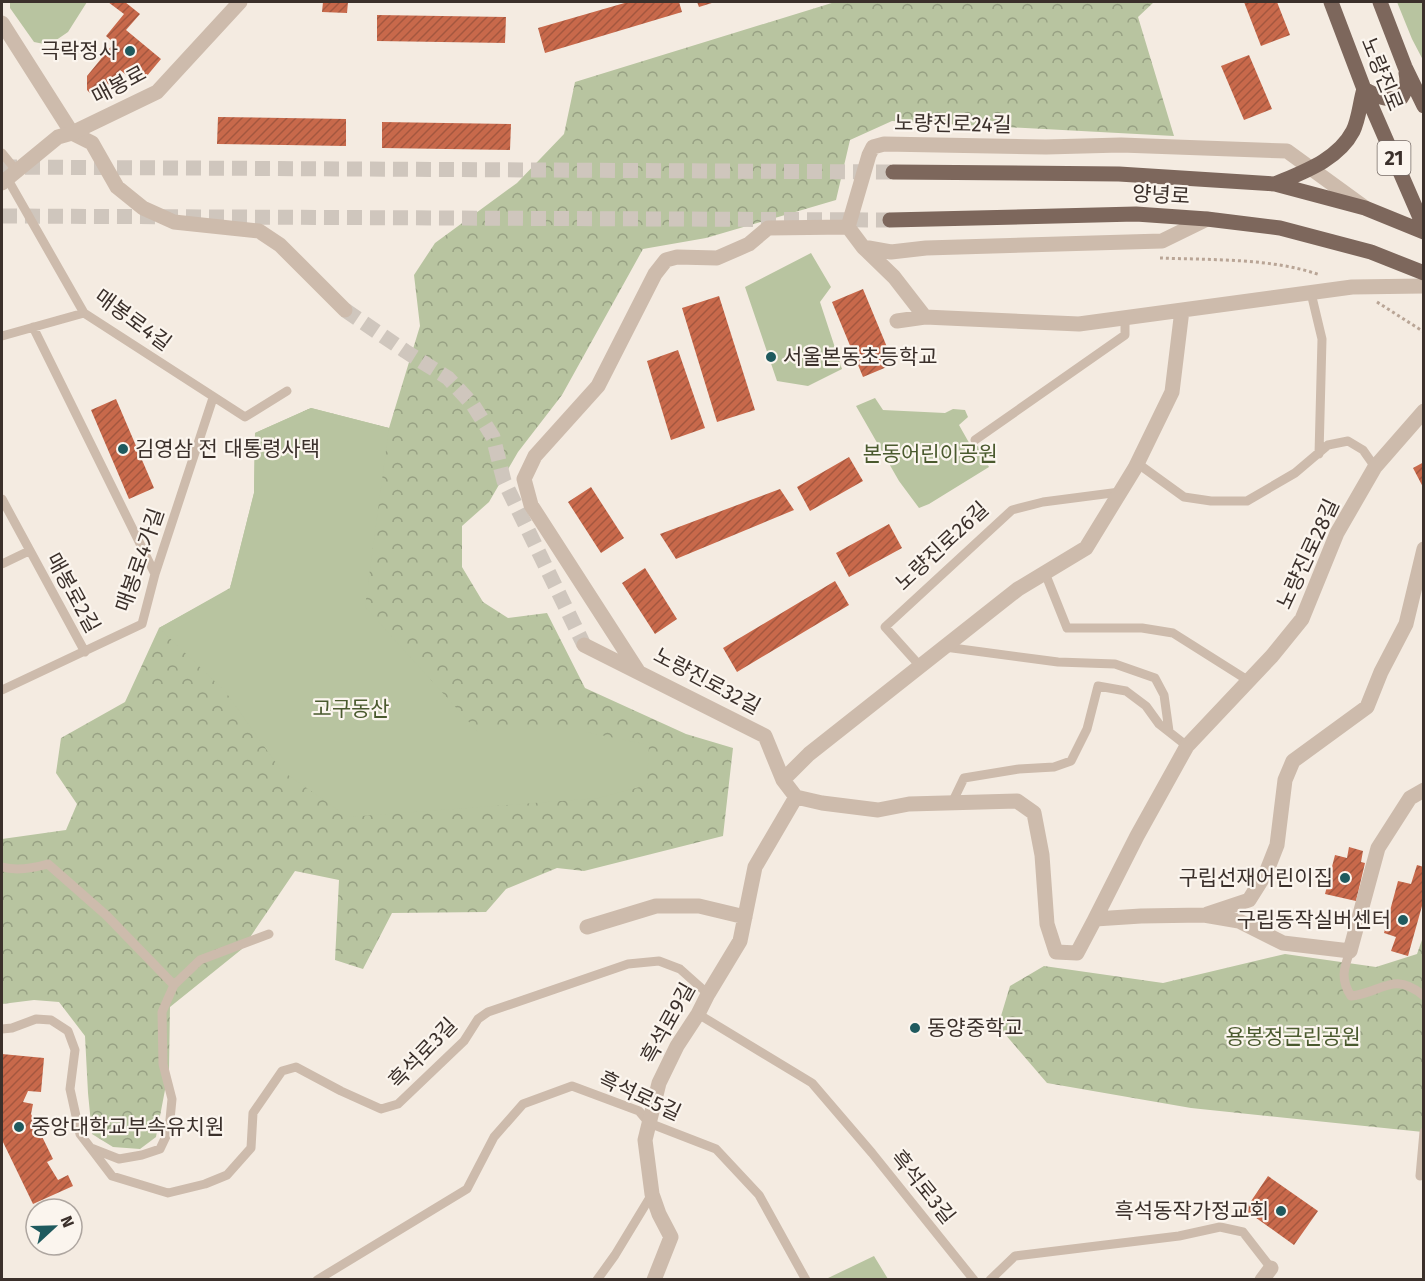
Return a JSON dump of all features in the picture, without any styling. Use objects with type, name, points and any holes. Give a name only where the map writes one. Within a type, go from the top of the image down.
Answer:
[{"type":"main road","name":"노량진로","points":[[1331,2],[1364,89],[1424,227]]},
{"type":"main road","name":"노량진로","points":[[1380,2],[1404,67],[1424,106]]},
{"type":"main road","points":[[1275,184],[1320,164],[1344,144],[1353,130],[1364,89],[1380,98],[1401,98],[1406,91],[1407,82],[1404,67]]},
{"type":"main road","name":"양녕로","points":[[893,172],[1119,174],[1275,184],[1365,208],[1424,232]]},
{"type":"main road","name":"양녕로","points":[[890,220],[1136,214],[1207,219],[1280,228],[1371,252],[1424,273]]},
{"type":"street","name":"매봉로","points":[[8,177],[58,137],[72,133],[157,92],[240,2]]},
{"type":"street","points":[[2,23],[72,133],[92,142],[117,187],[142,208],[174,222],[259,231],[280,245],[345,310]]},
{"type":"street","name":"노량진로24길","points":[[848,227],[869,155],[873,147],[884,144],[1046,147],[1121,145],[1287,151],[1365,208]]},
{"type":"street","points":[[863,248],[891,252],[926,248],[1162,241],[1207,219]]},
{"type":"street","points":[[848,227],[863,248],[894,277],[925,317]]},
{"type":"street","name":"노량진로32길","points":[[796,797],[783,780],[765,736],[640,673],[531,505],[524,479],[536,456],[598,386],[655,274],[666,260],[677,257],[717,258],[749,244],[768,228],[848,227]]},
{"type":"street","points":[[897,321],[925,317],[1079,324],[1352,287],[1424,286]]},
{"type":"street","points":[[783,780],[809,754],[1018,589],[1086,548],[1137,463],[1172,392],[1182,310]]},
{"type":"street","name":"노량진로28길","points":[[1095,919],[1137,836],[1187,746],[1272,656],[1302,619],[1337,533],[1376,467],[1424,411]]},
{"type":"street","points":[[1204,915],[1249,900],[1266,873],[1277,844],[1285,780],[1293,760],[1368,707],[1381,672],[1406,624],[1424,549]]},
{"type":"street","points":[[584,645],[640,673]]},
{"type":"street","points":[[796,797],[822,804],[878,810],[909,804],[1017,801],[1034,813],[1042,855],[1047,924],[1056,952],[1077,953],[1095,919],[1141,915],[1204,915],[1239,921],[1283,943],[1350,951],[1378,848],[1410,798],[1424,790]]},
{"type":"street","name":"흑석로9길","points":[[654,1280],[670,1237],[652,1194],[645,1140],[659,1083],[677,1046],[740,941],[755,867],[796,797]]},
{"type":"street","points":[[587,927],[656,906],[699,906],[745,917]]},
{"type":"lane","name":"매봉로4길","points":[[2,153],[8,177],[84,313],[244,417],[287,391]]},
{"type":"lane","points":[[1311,293],[1322,339],[1318,454]]},
{"type":"lane","points":[[2,336],[84,313]]},
{"type":"lane","points":[[975,440],[1125,335],[1125,318]]},
{"type":"lane","points":[[33,327],[155,574]]},
{"type":"lane","name":"매봉로4가길","points":[[2,690],[142,624],[155,574],[213,398]]},
{"type":"lane","points":[[1137,463],[1184,497],[1211,501],[1247,501],[1295,473],[1328,445],[1348,441],[1363,450],[1376,467]]},
{"type":"lane","name":"노량진로26길","points":[[920,666],[885,627],[1012,510],[1043,502],[1120,492]]},
{"type":"lane","name":"매봉로2길","points":[[2,499],[85,652]]},
{"type":"lane","name":"매봉로2길","points":[[2,564],[29,551]]},
{"type":"lane","points":[[1045,573],[1067,628],[1142,628],[1173,633],[1249,681]]},
{"type":"lane","points":[[945,647],[1058,662],[1115,664],[1155,678],[1164,695],[1169,731]]},
{"type":"lane","points":[[952,803],[964,778],[1019,769],[1054,767],[1071,761],[1087,729],[1098,686],[1126,691],[1146,706],[1159,724],[1187,746]]},
{"type":"lane","points":[[2,867],[8,869],[33,868],[48,864],[106,915],[174,985]]},
{"type":"lane","points":[[91,1148],[119,1159],[160,1149],[169,1130],[172,1099],[163,1064],[162,1012],[174,985],[200,960],[269,934]]},
{"type":"lane","points":[[1350,951],[1343,973],[1345,987],[1351,996],[1392,983],[1412,986],[1424,996]]},
{"type":"lane","name":"흑석로3길","points":[[2,1029],[12,1028],[36,1019],[51,1020],[68,1031],[75,1050],[70,1089],[80,1134],[112,1176],[168,1192],[205,1184],[227,1174],[251,1148],[253,1113],[282,1071],[296,1067],[381,1109],[398,1104],[464,1041],[478,1019],[488,1012],[628,964],[659,961],[680,969],[708,994]]},
{"type":"lane","name":"흑석로3길","points":[[698,1014],[812,1083],[975,1280]]},
{"type":"lane","name":"흑석로5길","points":[[317,1280],[467,1189],[494,1137],[523,1104],[572,1086],[639,1111],[649,1123],[716,1149],[759,1195],[806,1280]]},
{"type":"lane","points":[[1420,1176],[1424,1132]]},
{"type":"lane","points":[[597,1280],[652,1194]]},
{"type":"lane","points":[[990,1280],[1015,1256],[1179,1236],[1220,1227],[1243,1232],[1266,1274]]},
{"type":"path","points":[[1152,258],[1228,261],[1300,268],[1327,277]]},
{"type":"path","points":[[1352,287],[1424,332]]},
{"type":"green space","points":[[10,2],[87,2],[68,32],[49,45],[34,42],[10,8]]},
{"type":"green space","name":"고구동산","points":[[835,2],[1154,2],[1138,17],[1174,136],[892,121],[850,140],[836,200],[706,238],[643,249],[562,395],[518,452],[489,502],[462,526],[462,567],[483,602],[508,618],[547,613],[585,688],[686,734],[733,748],[723,836],[584,871],[557,868],[506,889],[486,912],[392,913],[363,969],[335,960],[339,880],[295,871],[242,949],[170,1007],[169,1069],[156,1137],[140,1149],[113,1147],[92,1134],[85,1036],[59,1002],[34,1000],[2,1004],[2,839],[66,830],[77,804],[56,773],[61,738],[125,702],[159,628],[230,588],[254,493],[255,433],[311,408],[389,428],[420,326],[414,275],[435,243],[517,183],[564,134],[575,82]]},
{"type":"green space","points":[[1397,2],[1423,2],[1423,60],[1412,39]]},
{"type":"green space","points":[[811,253],[831,287],[820,302],[842,369],[808,386],[777,381],[745,287]]},
{"type":"green space","name":"본동어린이공원","points":[[875,398],[883,410],[945,413],[953,409],[965,410],[968,417],[959,425],[972,448],[978,446],[989,467],[919,508],[899,481],[856,406]]},
{"type":"green space","points":[[311,408],[389,428],[365,607],[478,732],[586,732],[649,745],[647,785],[599,798],[348,817],[281,770],[225,691],[159,628],[230,589],[254,493],[255,433]]},
{"type":"green space","name":"용봉정근린공원","points":[[1423,937],[1423,1132],[1191,1108],[1047,1083],[998,1026],[1010,986],[1044,966],[1163,983],[1285,954],[1376,967],[1417,954]]},
{"type":"green space","points":[[874,1256],[888,1279],[826,1279]]},
{"type":"building","name":"극락정사","points":[[108,2],[125,2],[140,14],[126,30],[161,59],[146,77],[140,72],[133,80],[120,70],[102,92],[92,95],[87,90],[87,76],[114,43],[106,36],[124,14]]},
{"type":"building","points":[[323,2],[348,2],[347,13],[322,12]]},
{"type":"building","points":[[628,2],[679,2],[682,12],[545,53],[538,28]]},
{"type":"building","points":[[697,2],[715,2],[699,7]]},
{"type":"building","points":[[1244,2],[1277,2],[1290,35],[1261,46]]},
{"type":"building","points":[[377,15],[506,17],[505,43],[377,41]]},
{"type":"building","points":[[1249,55],[1272,109],[1244,120],[1221,66]]},
{"type":"building","points":[[218,117],[346,119],[346,146],[217,144]]},
{"type":"building","points":[[382,122],[511,124],[510,150],[382,148]]},
{"type":"building","points":[[863,289],[894,364],[863,377],[832,302]]},
{"type":"building","points":[[719,296],[755,410],[717,422],[682,308]]},
{"type":"building","points":[[678,350],[705,428],[671,440],[647,361]]},
{"type":"building","name":"김영삼 전 대통령사택","points":[[116,399],[154,488],[129,499],[91,410]]},
{"type":"building","points":[[849,457],[863,481],[810,511],[797,487]]},
{"type":"building","points":[[1424,462],[1424,489],[1413,468]]},
{"type":"building","points":[[591,487],[624,538],[601,553],[568,502]]},
{"type":"building","points":[[780,489],[794,510],[676,559],[660,534]]},
{"type":"building","points":[[889,524],[902,548],[849,577],[836,553]]},
{"type":"building","points":[[645,568],[677,619],[655,634],[622,583]]},
{"type":"building","points":[[835,581],[849,605],[737,672],[723,648]]},
{"type":"building","name":"구립선재어린이집","points":[[1349,847],[1363,851],[1361,862],[1365,863],[1356,901],[1325,894],[1335,855],[1347,858]]},
{"type":"building","name":"구립동작실버센터","points":[[1417,865],[1424,867],[1424,907],[1422,906],[1408,956],[1391,951],[1396,937],[1384,933],[1398,881],[1411,884]]},
{"type":"building","name":"중앙대학교부속유치원","points":[[2,1054],[44,1058],[41,1092],[28,1091],[23,1102],[33,1104],[31,1114],[53,1159],[47,1162],[58,1180],[68,1175],[73,1186],[49,1197],[30,1197],[2,1140]]},
{"type":"building","name":"흑석동작가정교회","points":[[1268,1176],[1318,1211],[1294,1245],[1245,1210]]},
{"type":"tunnel","points":[[2,167],[893,172]]},
{"type":"tunnel","points":[[2,216],[890,220]]},
{"type":"tunnel","points":[[345,310],[448,378],[473,405],[493,437],[504,481],[584,645]]},
{"type":"place","name":"극락정사","points":[[130,51]]},
{"type":"place","name":"서울본동초등학교","points":[[771,357]]},
{"type":"place","name":"김영삼 전 대통령사택","points":[[123,449]]},
{"type":"place","name":"구립선재어린이집","points":[[1345,878]]},
{"type":"place","name":"구립동작실버센터","points":[[1403,920]]},
{"type":"place","name":"동양중학교","points":[[915,1028]]},
{"type":"place","name":"중앙대학교부속유치원","points":[[19,1127]]},
{"type":"place","name":"흑석동작가정교회","points":[[1281,1211]]}]
